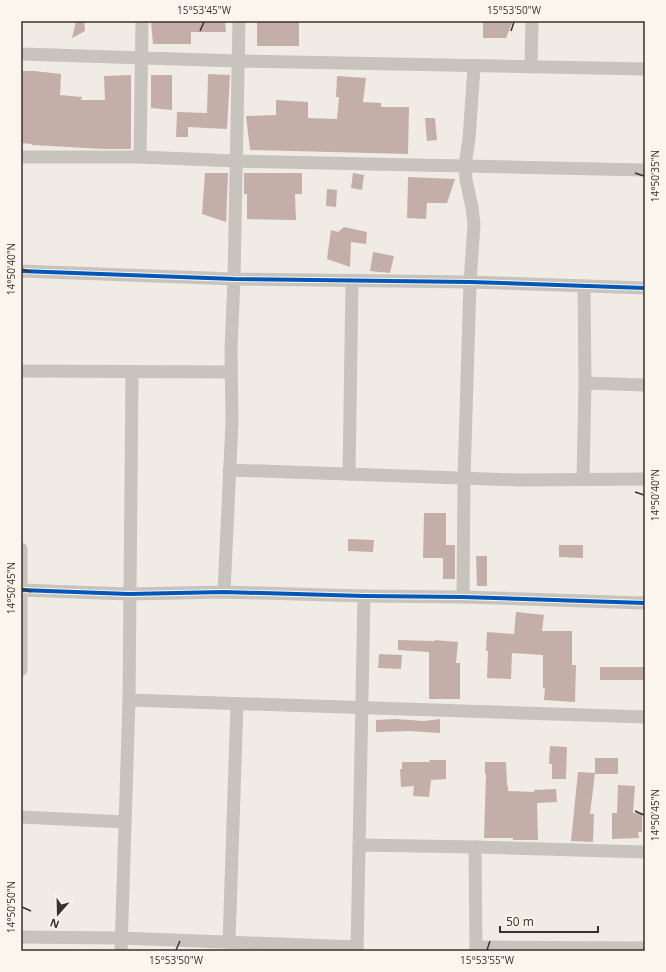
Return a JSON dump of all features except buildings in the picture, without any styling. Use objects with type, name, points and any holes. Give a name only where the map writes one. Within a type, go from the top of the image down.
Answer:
[{"type":"street","points":[[140,157],[142,21]]},
{"type":"street","points":[[224,592],[232,422],[231,350],[234,279],[239,21]]},
{"type":"street","points":[[531,68],[532,21]]},
{"type":"street","points":[[21,54],[474,67],[645,69]]},
{"type":"street","points":[[463,597],[464,479],[470,282],[474,215],[466,180],[465,165],[469,138],[474,67]]},
{"type":"street","points":[[21,156],[140,157],[236,161],[645,170]]},
{"type":"street","points":[[21,271],[234,279],[470,282],[645,288]]},
{"type":"street","points":[[349,474],[352,281]]},
{"type":"street","points":[[583,479],[585,383],[584,286]]},
{"type":"street","points":[[21,371],[132,373],[231,372]]},
{"type":"street","points":[[121,945],[129,700],[132,373]]},
{"type":"street","points":[[585,383],[645,385]]},
{"type":"street","points":[[229,470],[464,479],[645,479]]},
{"type":"street","points":[[21,549],[21,670]]},
{"type":"street","points":[[21,590],[129,594],[224,592],[463,597],[645,603]]},
{"type":"street","points":[[21,937],[121,945],[229,942],[260,947],[357,949],[364,596]]},
{"type":"street","points":[[129,700],[645,717]]},
{"type":"street","points":[[229,942],[236,704]]},
{"type":"street","points":[[21,817],[125,822]]},
{"type":"street","points":[[359,845],[645,852]]},
{"type":"street","points":[[475,847],[476,949],[645,948]]},
{"type":"cycle path","points":[[21,271],[234,279],[470,282],[645,288]]},
{"type":"cycle path","points":[[21,590],[129,594],[224,592],[463,597],[645,603]]}]
